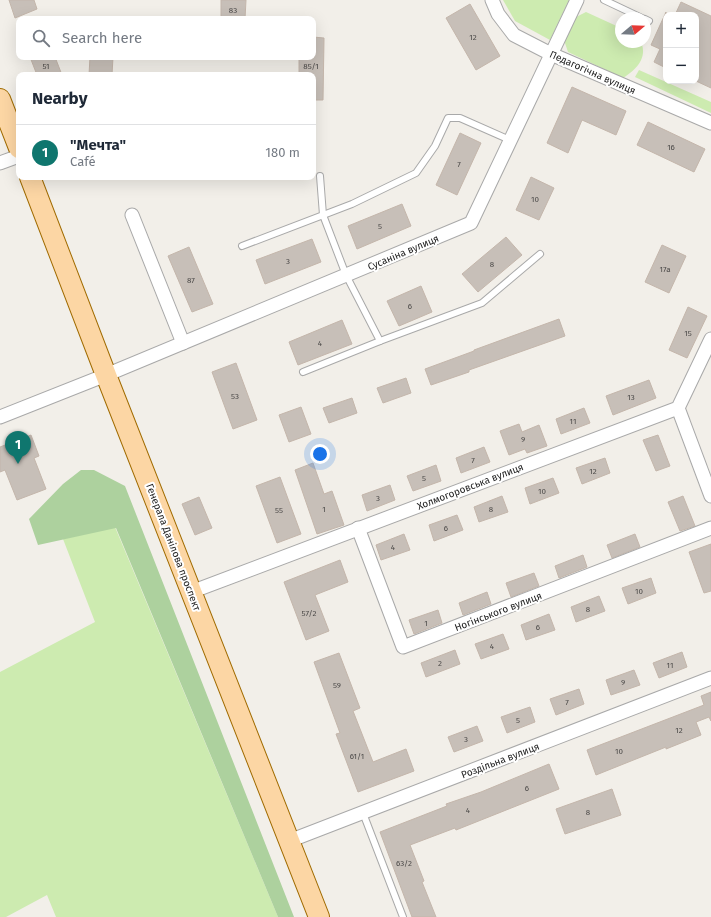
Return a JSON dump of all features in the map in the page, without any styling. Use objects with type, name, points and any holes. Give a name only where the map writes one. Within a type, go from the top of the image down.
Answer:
[{"type":"main road","points":[[0,99],[16,140]]},
{"type":"main road","name":"Генерала Данілова проспект","points":[[31,180],[106,375],[319,917]]},
{"type":"street","name":"Педагогічна вулиця","points":[[492,0],[498,14],[514,35],[551,54],[711,123]]},
{"type":"street","name":"Сусаніна вулиця","points":[[0,418],[471,223],[577,0]]},
{"type":"street","points":[[0,162],[16,157]]},
{"type":"street","points":[[132,215],[183,343]]},
{"type":"street","points":[[711,339],[678,408],[711,496]]},
{"type":"street","name":"Холмогоровська вулиця","points":[[191,592],[678,408]]},
{"type":"street","name":"Ногінського вулиця","points":[[358,528],[403,647],[711,528]]},
{"type":"street","name":"Роздільна вулиця","points":[[290,841],[711,678]]},
{"type":"lane","points":[[604,0],[629,12]]},
{"type":"lane","points":[[242,246],[352,204],[416,173],[435,146],[448,118],[460,118],[510,140]]},
{"type":"lane","points":[[320,176],[323,215],[346,275],[380,341]]},
{"type":"lane","points":[[303,372],[380,341],[482,303],[540,254]]},
{"type":"lane","points":[[363,813],[403,917]]},
{"type":"green space","points":[[503,0],[569,0],[550,40],[515,21]]},
{"type":"green space","points":[[586,12],[615,25],[615,48],[643,48],[640,63],[623,78],[568,52],[564,40],[576,17]]},
{"type":"green space","points":[[639,70],[663,81],[663,84],[670,84],[711,102],[711,113],[635,77]]},
{"type":"green space","points":[[81,470],[94,470],[125,486],[294,917],[278,917],[116,528],[38,545],[29,519],[63,484]]},
{"type":"green space","points":[[115,527],[278,917],[56,917],[47,895],[6,917],[0,917],[0,672],[95,622],[63,539]]},
{"type":"building","points":[[9,0],[34,0],[37,9],[20,16],[16,16],[15,18]]},
{"type":"building","points":[[221,0],[246,0],[245,16],[221,16]]},
{"type":"building","points":[[681,2],[711,16],[711,88],[699,82],[699,12],[676,12]]},
{"type":"building","points":[[470,4],[500,56],[476,70],[446,18]]},
{"type":"building","points":[[663,19],[663,66],[654,62],[660,49],[651,45]]},
{"type":"building","points":[[316,37],[324,38],[323,100],[316,100],[316,72],[299,72],[299,60],[316,60]]},
{"type":"building","points":[[31,60],[56,60],[61,72],[36,72]]},
{"type":"building","points":[[90,60],[113,60],[112,72],[89,72]]},
{"type":"building","points":[[572,87],[626,111],[616,135],[582,120],[568,153],[547,143]]},
{"type":"building","points":[[648,122],[705,149],[694,172],[637,145]]},
{"type":"building","points":[[460,133],[481,143],[457,195],[436,185]]},
{"type":"building","points":[[531,177],[554,188],[539,220],[516,210]]},
{"type":"building","points":[[402,204],[411,226],[357,249],[348,226]]},
{"type":"building","points":[[506,237],[522,255],[478,292],[462,274]]},
{"type":"building","points":[[312,239],[321,262],[265,284],[256,260]]},
{"type":"building","points":[[662,245],[686,256],[669,293],[645,282]]},
{"type":"building","points":[[189,247],[213,304],[192,312],[168,256]]},
{"type":"building","points":[[421,286],[432,312],[399,326],[387,301]]},
{"type":"building","points":[[688,307],[707,316],[687,358],[669,350]]},
{"type":"building","points":[[559,319],[565,336],[431,385],[425,369]]},
{"type":"building","points":[[342,320],[352,344],[298,365],[289,342]]},
{"type":"building","points":[[236,363],[257,420],[233,429],[212,372]]},
{"type":"building","points":[[406,378],[411,393],[383,403],[377,388]]},
{"type":"building","points":[[649,380],[656,398],[613,415],[606,396]]},
{"type":"building","points":[[352,398],[357,413],[329,423],[323,408]]},
{"type":"building","points":[[301,407],[311,434],[289,442],[279,415]]},
{"type":"building","points":[[584,408],[590,423],[561,434],[556,419]]},
{"type":"building","points":[[519,424],[522,432],[539,425],[547,446],[527,453],[525,449],[509,455],[500,431]]},
{"type":"building","points":[[31,435],[39,456],[34,458],[46,489],[17,500],[5,470],[0,472],[0,447]]},
{"type":"building","points":[[658,435],[670,466],[656,471],[643,440]]},
{"type":"building","points":[[484,447],[490,462],[461,473],[456,458]]},
{"type":"building","points":[[605,458],[610,473],[582,484],[576,468]]},
{"type":"building","points":[[313,463],[324,494],[332,491],[344,525],[317,534],[295,470]]},
{"type":"building","points":[[436,465],[441,481],[413,491],[407,476]]},
{"type":"building","points":[[280,477],[301,534],[277,543],[256,486]]},
{"type":"building","points":[[553,478],[559,493],[530,504],[525,488]]},
{"type":"building","points":[[390,485],[395,500],[367,511],[362,495]]},
{"type":"building","points":[[502,496],[508,512],[479,522],[474,507]]},
{"type":"building","points":[[683,496],[695,526],[680,531],[668,502]]},
{"type":"building","points":[[199,497],[212,528],[195,535],[182,504]]},
{"type":"building","points":[[457,515],[463,530],[434,541],[429,525]]},
{"type":"building","points":[[404,534],[410,550],[381,560],[376,545]]},
{"type":"building","points":[[635,534],[640,547],[612,558],[607,545]]},
{"type":"building","points":[[711,544],[711,591],[704,593],[689,552]]},
{"type":"building","points":[[583,555],[587,567],[559,578],[555,566]]},
{"type":"building","points":[[340,560],[348,582],[315,595],[329,631],[306,640],[284,582]]},
{"type":"building","points":[[534,573],[539,586],[511,597],[506,583]]},
{"type":"building","points":[[651,578],[656,593],[628,604],[622,588]]},
{"type":"building","points":[[487,592],[491,604],[463,615],[459,603]]},
{"type":"building","points":[[599,596],[605,611],[576,622],[571,607]]},
{"type":"building","points":[[438,610],[442,623],[414,634],[409,620]]},
{"type":"building","points":[[549,614],[555,630],[526,640],[521,625]]},
{"type":"building","points":[[503,634],[509,649],[481,659],[475,644]]},
{"type":"building","points":[[455,650],[460,664],[426,677],[421,663]]},
{"type":"building","points":[[682,652],[687,667],[659,678],[653,663]]},
{"type":"building","points":[[339,653],[360,708],[353,711],[373,762],[406,749],[414,771],[358,792],[336,734],[340,733],[314,662]]},
{"type":"building","points":[[634,670],[640,685],[611,695],[606,680]]},
{"type":"building","points":[[579,689],[584,704],[556,715],[550,699]]},
{"type":"building","points":[[711,692],[711,721],[709,717],[696,722],[701,735],[666,749],[666,747],[596,775],[587,750],[704,705],[701,696]]},
{"type":"building","points":[[530,707],[535,722],[507,733],[501,717]]},
{"type":"building","points":[[477,726],[483,741],[454,752],[448,737]]},
{"type":"building","points":[[549,764],[559,789],[456,830],[455,828],[410,845],[424,881],[422,882],[436,917],[412,917],[380,832],[447,806],[446,804],[481,792]]},
{"type":"building","points":[[612,789],[621,815],[565,834],[556,809]]},
{"type":"place","name":"\"Мечта\"","points":[[18,464]]}]
